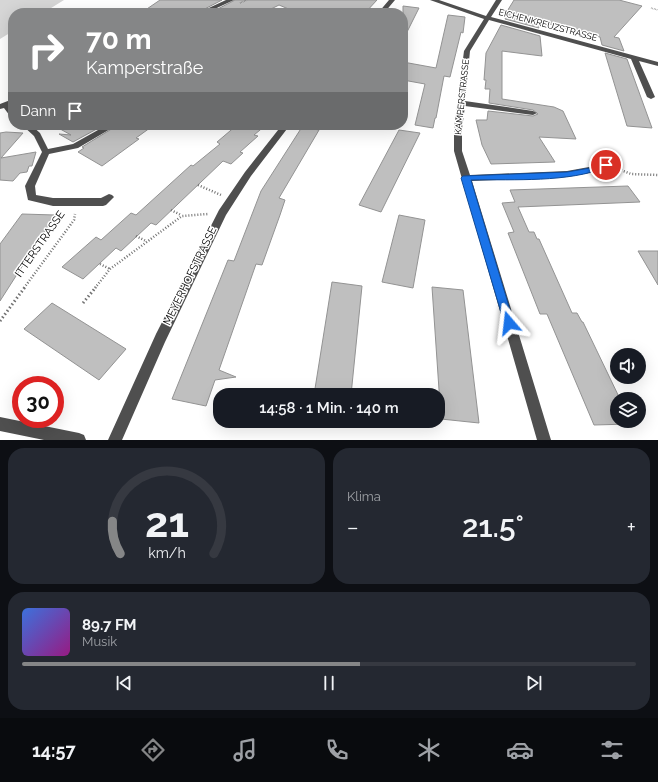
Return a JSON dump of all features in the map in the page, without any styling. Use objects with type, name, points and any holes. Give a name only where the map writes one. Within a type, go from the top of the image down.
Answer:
[{"type":"street","points":[[213,8],[231,0]]},
{"type":"street","points":[[385,8],[392,0]]},
{"type":"street","name":"EICHENKREUZSTRASSE","points":[[433,0],[488,18],[658,64]]},
{"type":"street","name":"KAMPERSTRASSE","points":[[499,0],[467,51],[457,139],[458,151],[544,440]]},
{"type":"street","points":[[634,58],[651,97]]},
{"type":"street","points":[[461,103],[533,114]]},
{"type":"street","points":[[32,130],[37,135],[46,152]]},
{"type":"street","points":[[46,152],[75,146],[104,130]]},
{"type":"street","name":"MEYERHOFSTRASSE","points":[[115,440],[160,338],[222,213],[248,174],[282,130]]},
{"type":"street","points":[[46,152],[30,186],[31,198],[53,202],[103,202],[109,197]]},
{"type":"street","points":[[466,178],[567,174],[591,170],[616,160]]},
{"type":"street","points":[[0,424],[78,440]]},
{"type":"path","points":[[651,8],[658,10]]},
{"type":"path","points":[[606,165],[631,174],[658,174]]},
{"type":"path","points":[[198,185],[231,199]]},
{"type":"path","name":"ITTERSTRASSE","points":[[0,321],[74,220],[75,213],[68,210]]},
{"type":"path","points":[[171,210],[182,216]]},
{"type":"path","points":[[83,303],[110,269],[146,241],[182,216],[222,213]]},
{"type":"path","points":[[136,236],[146,241]]},
{"type":"path","points":[[100,264],[110,269]]},
{"type":"shaded area","points":[[0,0],[64,0],[51,8],[8,8],[8,34],[0,39]]},
{"type":"building","points":[[160,0],[222,0],[207,8],[148,8]]},
{"type":"building","points":[[235,0],[377,0],[370,8],[286,8],[279,5],[273,8],[220,8]]},
{"type":"building","points":[[514,0],[619,0],[642,6],[614,37],[619,38],[624,51],[602,45],[600,37],[538,21],[539,28],[505,19],[508,14],[506,13]]},
{"type":"building","points":[[403,6],[419,8],[408,30],[408,8],[403,8]]},
{"type":"building","points":[[448,15],[465,17],[463,33],[461,32],[450,77],[444,76],[433,128],[415,125],[425,84],[408,81],[408,63],[436,68]]},
{"type":"building","points":[[501,25],[540,36],[542,56],[502,51],[502,99],[554,107],[563,111],[576,139],[539,137],[555,162],[491,164],[482,145],[476,120],[487,120],[488,111],[533,116],[538,114],[533,110],[489,103],[490,89],[485,89],[486,80],[484,80],[486,53]]},
{"type":"building","points":[[605,53],[627,59],[652,128],[627,126]]},
{"type":"building","points":[[62,130],[95,130],[73,142],[59,134],[71,135]]},
{"type":"building","points":[[110,130],[147,130],[136,138],[139,139],[102,166],[78,152],[84,148],[82,147]]},
{"type":"building","points":[[231,130],[260,130],[254,135],[258,136],[240,152],[243,153],[231,164],[223,161],[156,225],[151,223],[121,251],[116,248],[83,279],[62,267],[96,237],[101,240],[131,213],[136,215],[191,165],[193,166],[220,144],[217,142]]},
{"type":"building","points":[[300,130],[319,130],[279,198],[285,200],[280,215],[262,265],[256,264],[219,370],[236,377],[215,380],[206,406],[172,399],[228,260],[234,261],[261,191]]},
{"type":"building","points":[[399,130],[420,133],[381,212],[359,205]]},
{"type":"building","points":[[0,133],[23,133],[1,158],[36,152],[32,166],[29,166],[27,172],[20,173],[13,181],[0,180]]},
{"type":"building","points":[[628,186],[640,202],[518,207],[529,232],[534,232],[537,239],[539,239],[572,313],[577,313],[583,322],[610,378],[610,384],[613,384],[617,392],[610,392],[610,425],[594,425],[547,314],[540,314],[508,233],[514,232],[502,203],[515,202],[510,190]]},
{"type":"building","points":[[22,214],[55,215],[0,301],[0,244]]},
{"type":"building","points":[[399,215],[425,220],[413,288],[382,282]]},
{"type":"building","points":[[638,251],[658,251],[658,285]]},
{"type":"building","points":[[332,282],[362,286],[352,388],[315,388]]},
{"type":"building","points":[[432,287],[463,290],[479,423],[445,419],[445,388],[439,388]]},
{"type":"building","points":[[52,303],[126,349],[99,380],[24,329]]},
{"type":"route","points":[[509,323],[466,178],[567,174],[591,170],[606,165]]}]
